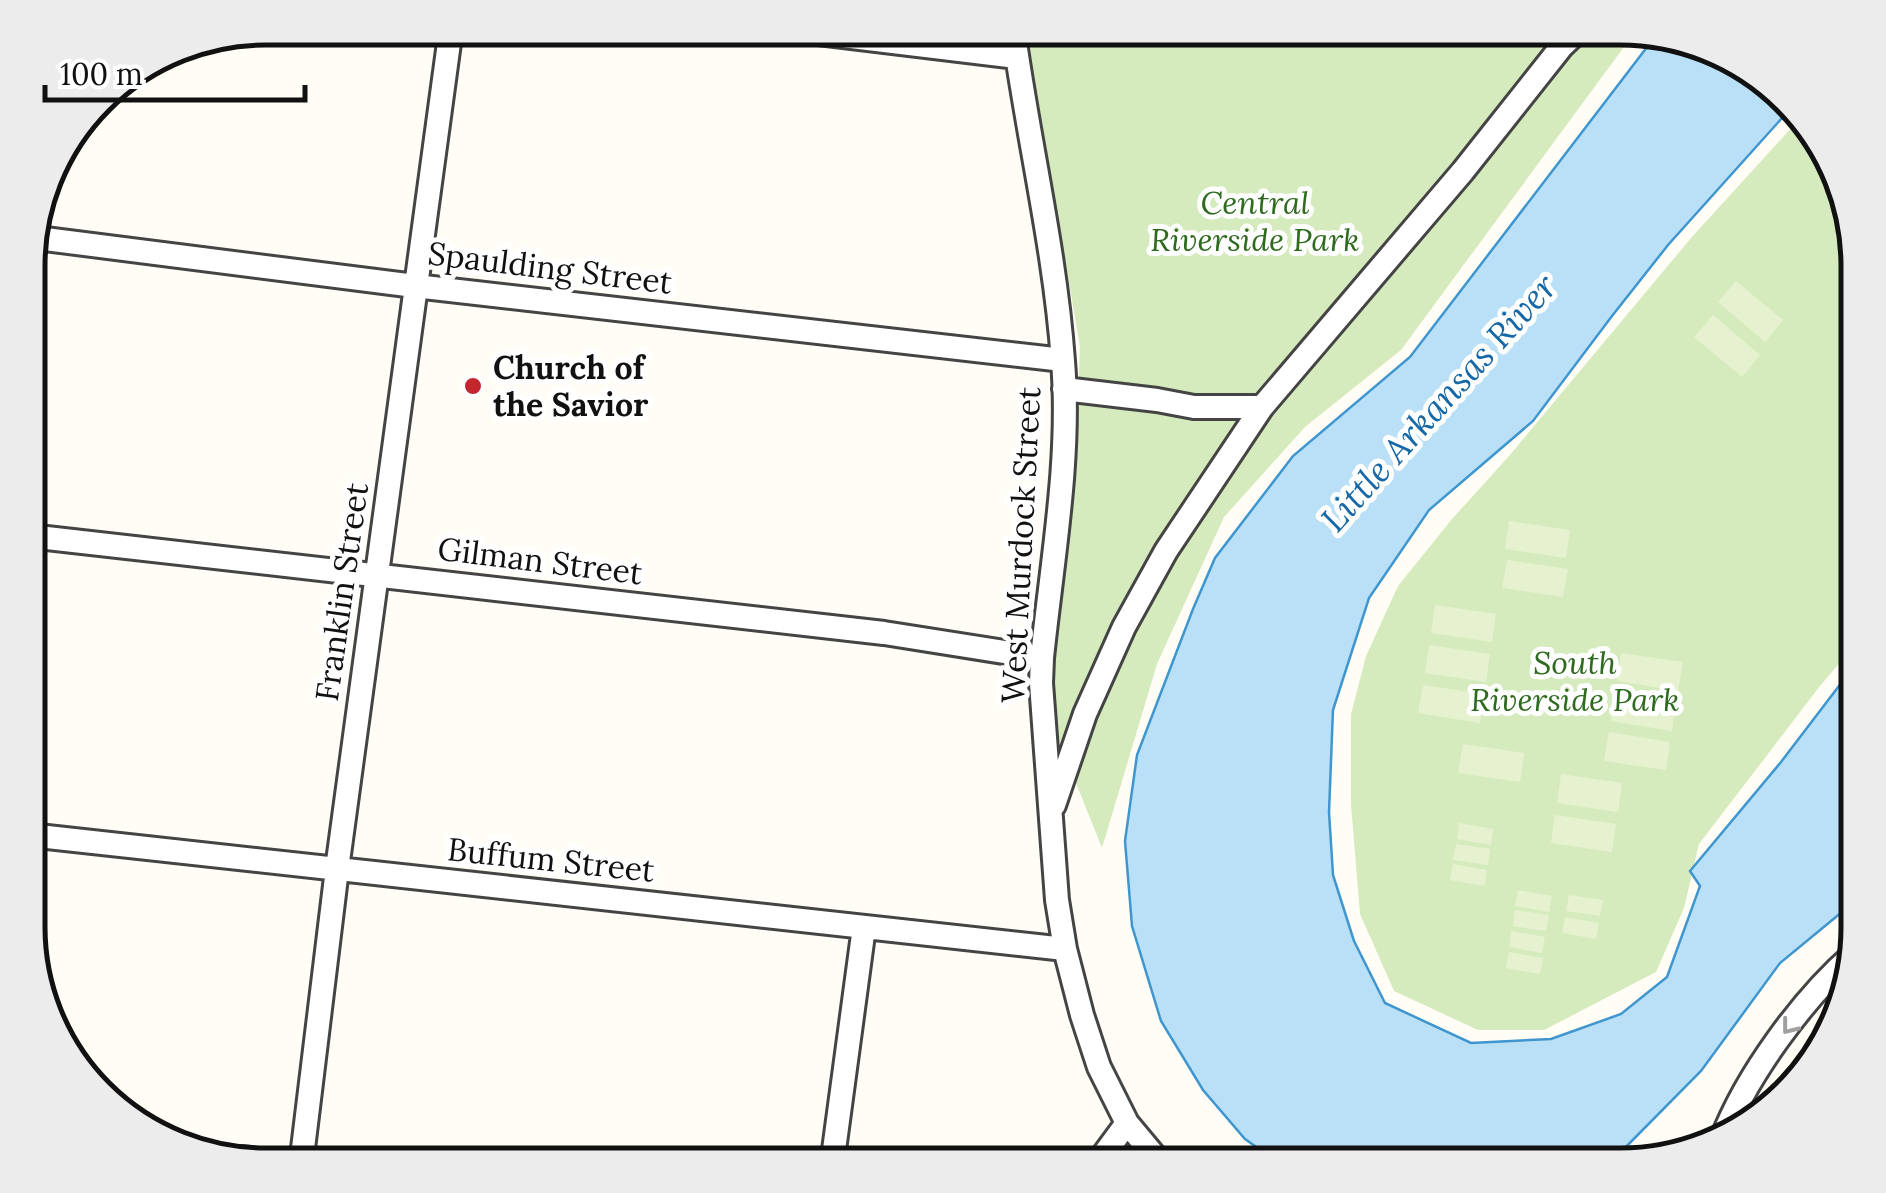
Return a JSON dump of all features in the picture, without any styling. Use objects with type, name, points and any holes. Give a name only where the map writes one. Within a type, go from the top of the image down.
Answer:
[{"type":"street","name":"Franklin Street","points":[[304,1148],[449,45]]},
{"type":"street","points":[[918,45],[1017,57]]},
{"type":"street","name":"West Murdock Street","points":[[1015,45],[1044,212],[1063,360],[1058,512],[1042,658],[1057,900],[1065,949],[1100,1067],[1128,1124],[1148,1148]]},
{"type":"street","points":[[1051,813],[1085,714],[1124,627],[1166,551],[1262,408],[1463,171],[1560,45]]},
{"type":"street","name":"Spaulding Street","points":[[47,239],[1063,360]]},
{"type":"street","points":[[1064,389],[1194,407],[1262,408]]},
{"type":"street","name":"Gilman Street","points":[[45,538],[884,633],[1042,658]]},
{"type":"street","name":"Buffum Street","points":[[45,837],[1065,949]]},
{"type":"street","points":[[834,1148],[864,927]]},
{"type":"street","points":[[1729,1119],[1791,1022],[1836,973]]},
{"type":"street","points":[[1730,1118],[1732,1114]]},
{"type":"street","points":[[1109,1148],[1128,1124]]},
{"type":"green space","name":"Central Riverside Park","points":[[1029,45],[1625,45],[1401,350],[1305,427],[1224,517],[1157,664],[1102,848],[1056,733],[1054,656],[1076,454],[1080,347]]},
{"type":"green space","name":"South Riverside Park","points":[[1792,127],[1824,181],[1841,251],[1841,661],[1699,844],[1684,908],[1656,972],[1544,1030],[1478,1030],[1394,991],[1360,914],[1351,805],[1351,714],[1366,656],[1398,586],[1691,238]]},
{"type":"green space","points":[[1736,281],[1783,320],[1765,342],[1718,302]]},
{"type":"green space","points":[[1713,315],[1760,355],[1742,377],[1694,337]]},
{"type":"green space","points":[[1509,521],[1570,530],[1566,558],[1505,549]]},
{"type":"green space","points":[[1507,560],[1568,569],[1563,597],[1502,588]]},
{"type":"green space","points":[[1435,605],[1496,614],[1492,642],[1431,633]]},
{"type":"green space","points":[[1429,645],[1490,654],[1486,682],[1425,673]]},
{"type":"green space","points":[[1621,653],[1683,662],[1678,691],[1617,681]]},
{"type":"green space","points":[[1423,685],[1484,694],[1480,723],[1418,713]]},
{"type":"green space","points":[[1615,693],[1676,702],[1672,731],[1611,721]]},
{"type":"green space","points":[[1609,732],[1670,742],[1666,770],[1604,761]]},
{"type":"green space","points":[[1463,744],[1524,753],[1520,782],[1458,773]]},
{"type":"green space","points":[[1561,774],[1622,783],[1618,812],[1557,803]]},
{"type":"green space","points":[[1555,815],[1616,824],[1612,852],[1551,843]]},
{"type":"green space","points":[[1459,823],[1493,829],[1491,845],[1457,839]]},
{"type":"green space","points":[[1456,844],[1490,849],[1488,865],[1453,860]]},
{"type":"green space","points":[[1453,864],[1487,870],[1485,886],[1450,880]]},
{"type":"green space","points":[[1518,890],[1552,896],[1549,912],[1515,906]]},
{"type":"green space","points":[[1569,895],[1603,900],[1600,916],[1566,911]]},
{"type":"green space","points":[[1515,910],[1549,915],[1546,931],[1513,926]]},
{"type":"green space","points":[[1565,917],[1599,923],[1596,939],[1562,933]]},
{"type":"green space","points":[[1511,931],[1545,937],[1542,953],[1509,947]]},
{"type":"green space","points":[[1509,952],[1543,958],[1540,974],[1506,968]]},
{"type":"water","name":"Little Arkansas River","points":[[1647,47],[1718,68],[1743,82],[1783,117],[1668,245],[1533,421],[1429,510],[1369,598],[1333,710],[1329,812],[1333,875],[1354,941],[1385,1003],[1471,1043],[1551,1039],[1621,1014],[1667,977],[1700,886],[1690,871],[1841,683],[1841,913],[1780,963],[1701,1071],[1625,1148],[1258,1148],[1245,1139],[1203,1090],[1161,1021],[1132,926],[1125,841],[1137,755],[1215,558],[1293,456],[1410,357]]},
{"type":"place","name":"Church of the Savior","points":[[473,386]]}]
